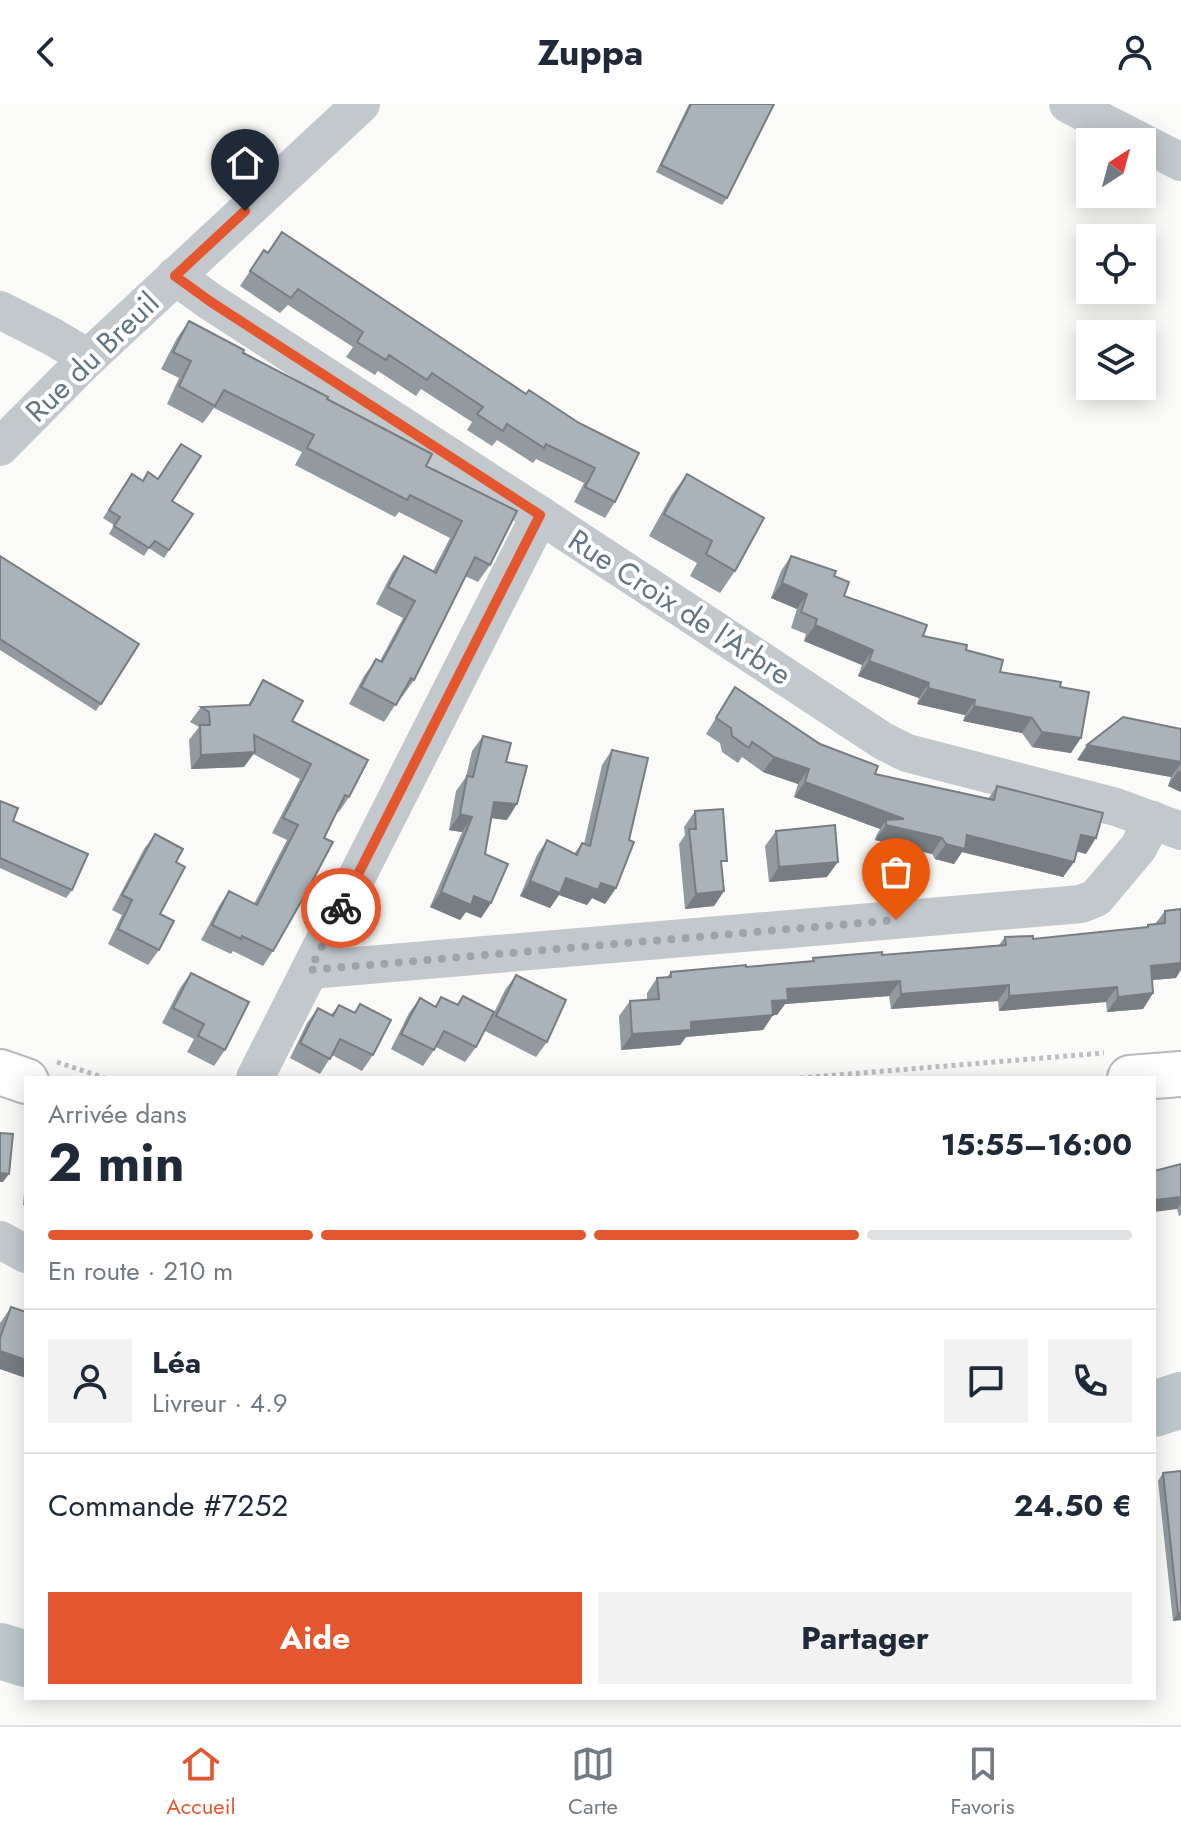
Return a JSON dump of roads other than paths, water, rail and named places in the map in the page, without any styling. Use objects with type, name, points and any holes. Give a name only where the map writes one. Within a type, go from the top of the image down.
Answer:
[{"type":"main road","points":[[1117,1065],[1181,1074]]},
{"type":"main road","points":[[0,1072],[24,1080]]},
{"type":"street","name":"Rue du Breuil","points":[[0,447],[88,358],[361,104]]},
{"type":"street","points":[[1068,104],[1181,162]]},
{"type":"street","name":"Rue Croix de l'Arbre","points":[[175,276],[883,741],[907,753],[1116,807],[1167,826]]},
{"type":"street","points":[[0,310],[88,358]]},
{"type":"street","points":[[256,1076],[540,515]]},
{"type":"street","points":[[310,970],[1081,904],[1096,898],[1138,848],[1167,826]]},
{"type":"street","points":[[0,1240],[24,1253]]},
{"type":"waterway","points":[[1156,1408],[1181,1400]]},
{"type":"waterway","points":[[0,1651],[24,1658]]}]
